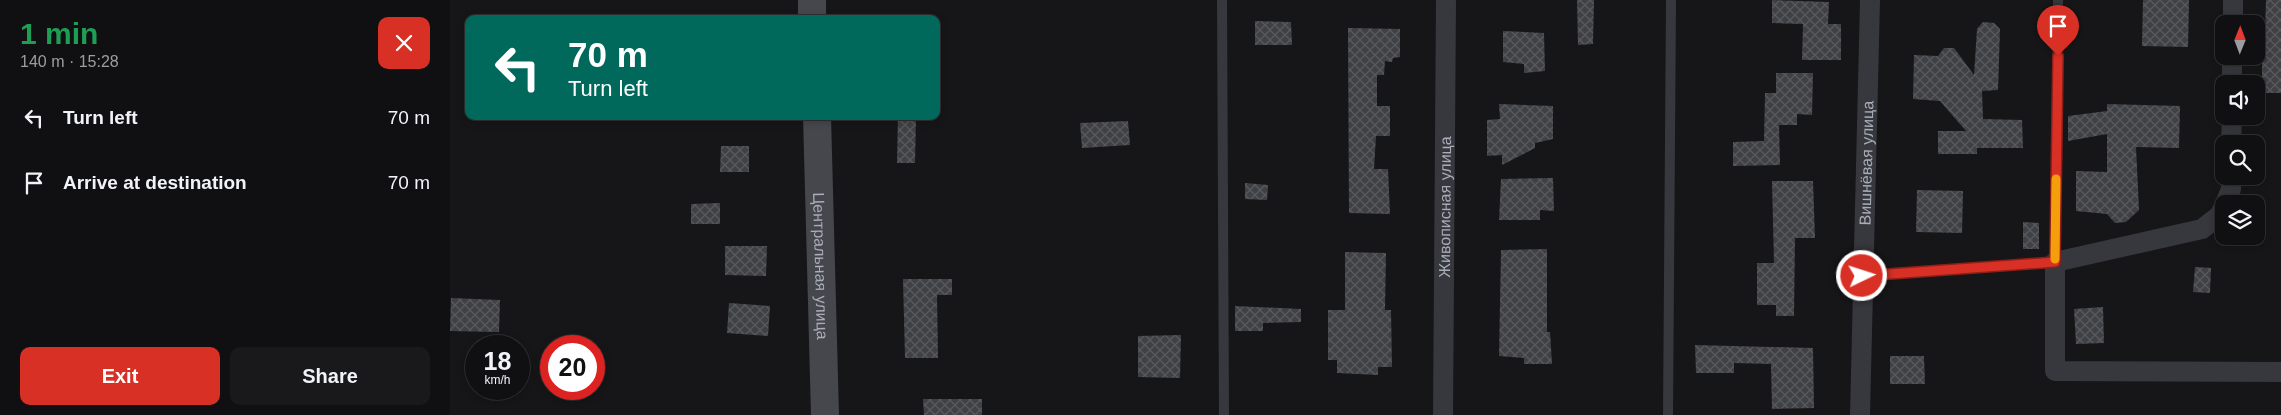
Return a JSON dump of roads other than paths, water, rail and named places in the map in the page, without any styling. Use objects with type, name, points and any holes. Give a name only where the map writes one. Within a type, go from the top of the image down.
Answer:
[{"type":"street","points":[[812,0],[812,15]]},
{"type":"street","name":"Живописная улица","points":[[1443,415],[1446,0]]},
{"type":"street","name":"Вишнёвая улица","points":[[1860,415],[1870,0]]},
{"type":"street","points":[[2233,0],[2233,15]]},
{"type":"street","name":"Центральная улица","points":[[817,120],[825,415]]},
{"type":"street","points":[[2228,194],[2220,215],[2202,229],[2055,262],[2056,371],[2281,372]]},
{"type":"lane","points":[[1222,0],[1224,415]]},
{"type":"lane","points":[[1668,415],[1671,0]]},
{"type":"lane","points":[[1862,276],[2055,262],[2058,0]]}]
